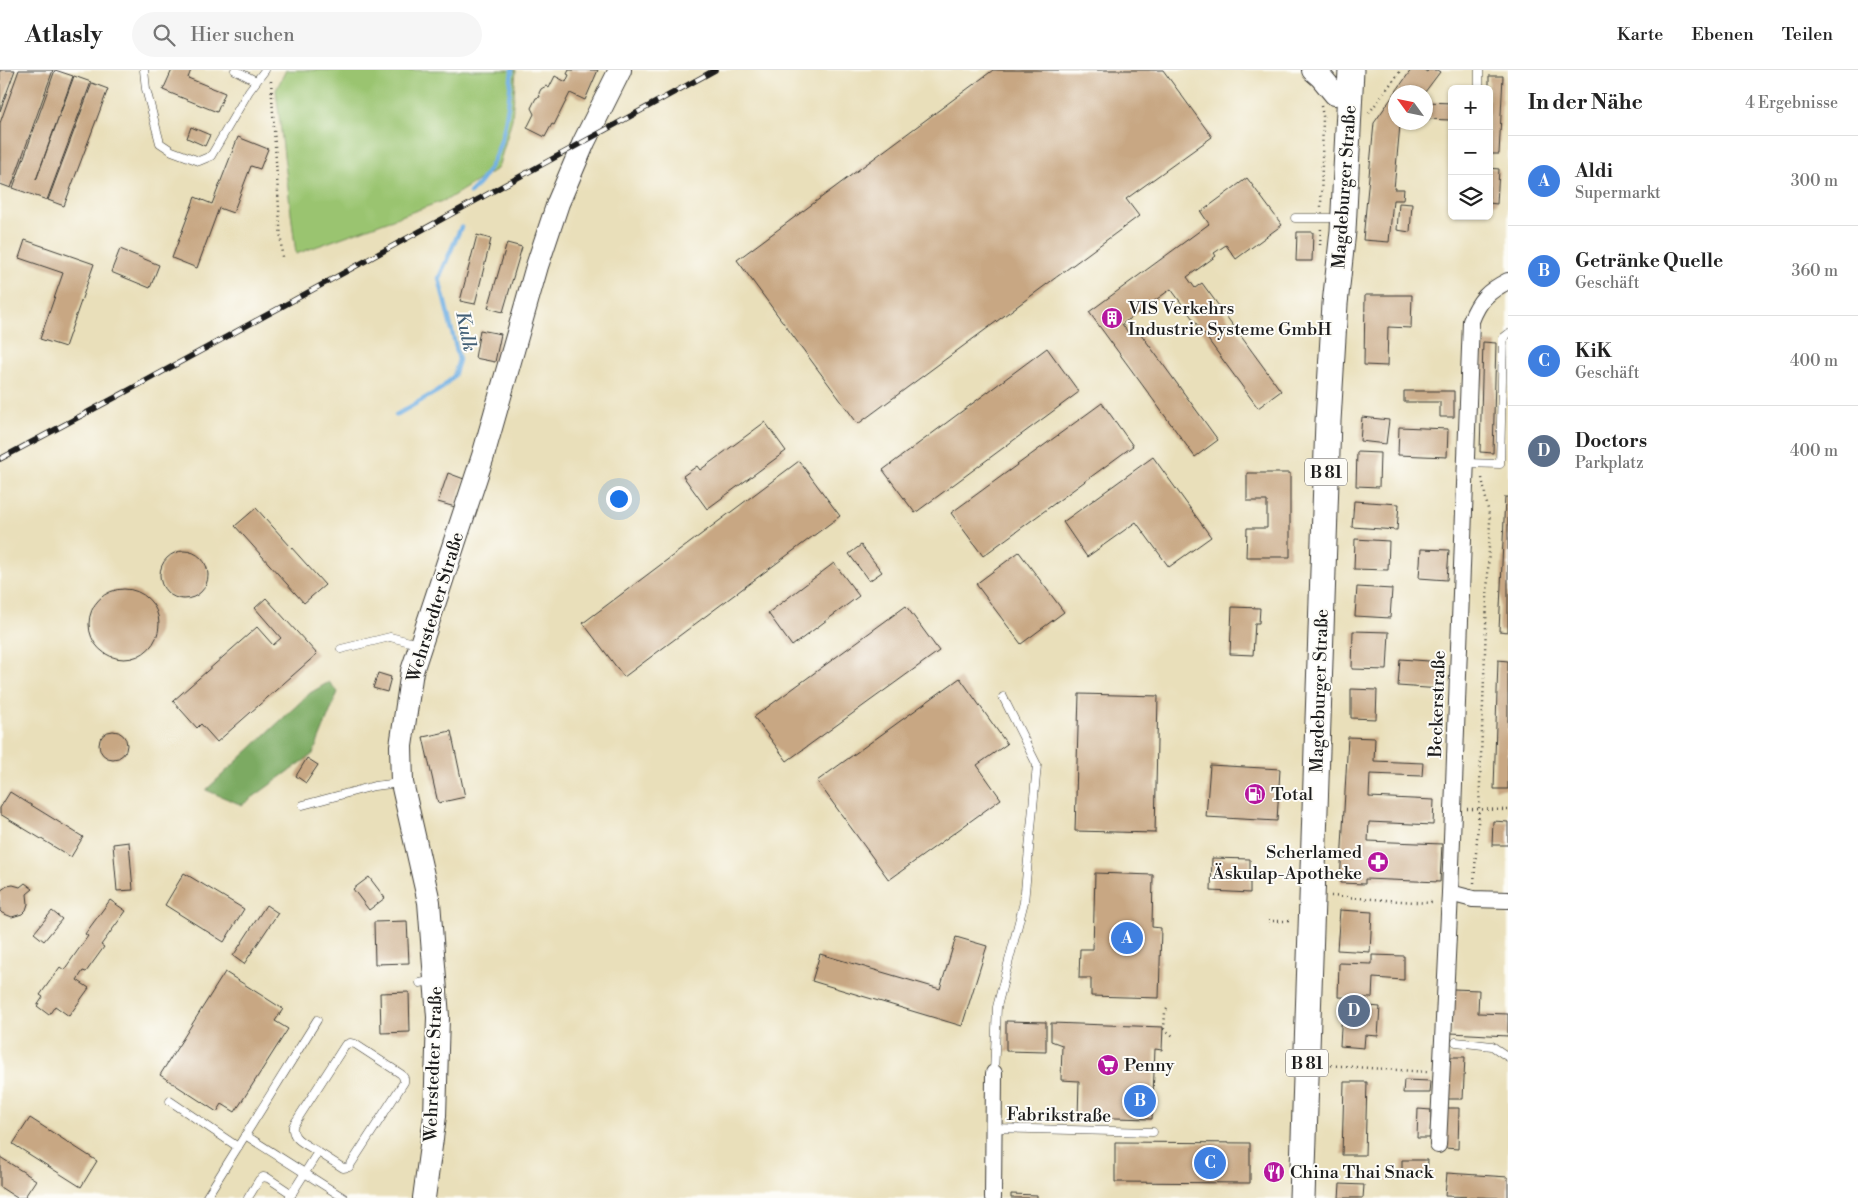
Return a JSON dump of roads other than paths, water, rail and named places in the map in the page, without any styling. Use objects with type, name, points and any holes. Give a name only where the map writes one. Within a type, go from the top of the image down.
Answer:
[{"type":"main road","name":"Magdeburger Straße","points":[[1334,304],[1330,218],[1345,76]]},
{"type":"main road","name":"Magdeburger Straße","points":[[1302,1198],[1334,304],[1343,231],[1345,76]]},
{"type":"street","name":"Wehrstedter Straße","points":[[424,1198],[435,1116],[438,1017],[428,982],[429,902],[402,783],[400,746],[412,671],[483,456],[537,266],[558,203],[584,142],[620,70]]},
{"type":"street","points":[[1313,70],[1321,77],[1345,76]]},
{"type":"street","name":"Beckerstraße","points":[[1438,1145],[1453,809],[1472,464],[1471,321],[1477,305],[1498,286],[1508,281]]},
{"type":"street","points":[[1450,893],[1473,899],[1508,900]]},
{"type":"street","points":[[993,1198],[994,1073]]},
{"type":"lane","points":[[144,70],[146,89],[160,142],[172,151],[199,161],[211,156],[249,91],[265,70]]},
{"type":"lane","points":[[235,70],[256,81]]},
{"type":"lane","points":[[1479,70],[1479,85]]},
{"type":"lane","points":[[1295,218],[1330,218]]},
{"type":"lane","points":[[1472,464],[1500,464],[1504,457],[1505,376],[1503,338],[1508,334]]},
{"type":"lane","points":[[341,649],[390,637],[420,644]]},
{"type":"lane","points":[[994,1073],[997,1007],[1024,902],[1037,765],[1003,697]]},
{"type":"lane","points":[[303,805],[374,786],[402,783]]},
{"type":"lane","points":[[206,1198],[316,1020]]},
{"type":"lane","points":[[1456,1042],[1492,1046],[1508,1058]]},
{"type":"lane","points":[[355,1044],[401,1074],[404,1082],[349,1167],[344,1168],[318,1152],[295,1137],[292,1132],[293,1126],[345,1045],[355,1044]]},
{"type":"lane","points":[[170,1101],[238,1147]]},
{"type":"lane","name":"Fabrikstraße","points":[[993,1128],[1153,1132]]},
{"type":"lane","points":[[245,1135],[344,1198]]},
{"type":"lane","points":[[248,1198],[259,1180],[264,1177],[268,1178],[290,1196],[318,1152]]},
{"type":"waterway","name":"Kulk","points":[[470,193],[481,180],[497,152],[506,120],[512,70]]},
{"type":"waterway","name":"Kulk","points":[[396,415],[441,389],[454,376],[459,360],[439,278],[461,227]]},
{"type":"railway","points":[[0,459],[715,70]]},
{"type":"place","name":"VIS Verkehrs Industrie Systeme GmbH","points":[[1112,318]]},
{"type":"place","name":"Total","points":[[1255,794]]},
{"type":"place","name":"Scherlamed Äskulap-Apotheke","points":[[1378,862]]},
{"type":"place","name":"Aldi","points":[[1127,938]]},
{"type":"place","name":"Doctors","points":[[1354,1011]]},
{"type":"place","name":"Penny","points":[[1108,1065]]},
{"type":"place","name":"Getränke Quelle","points":[[1140,1101]]},
{"type":"place","name":"KiK","points":[[1210,1163]]},
{"type":"place","name":"China Thai Snack","points":[[1274,1172]]}]
